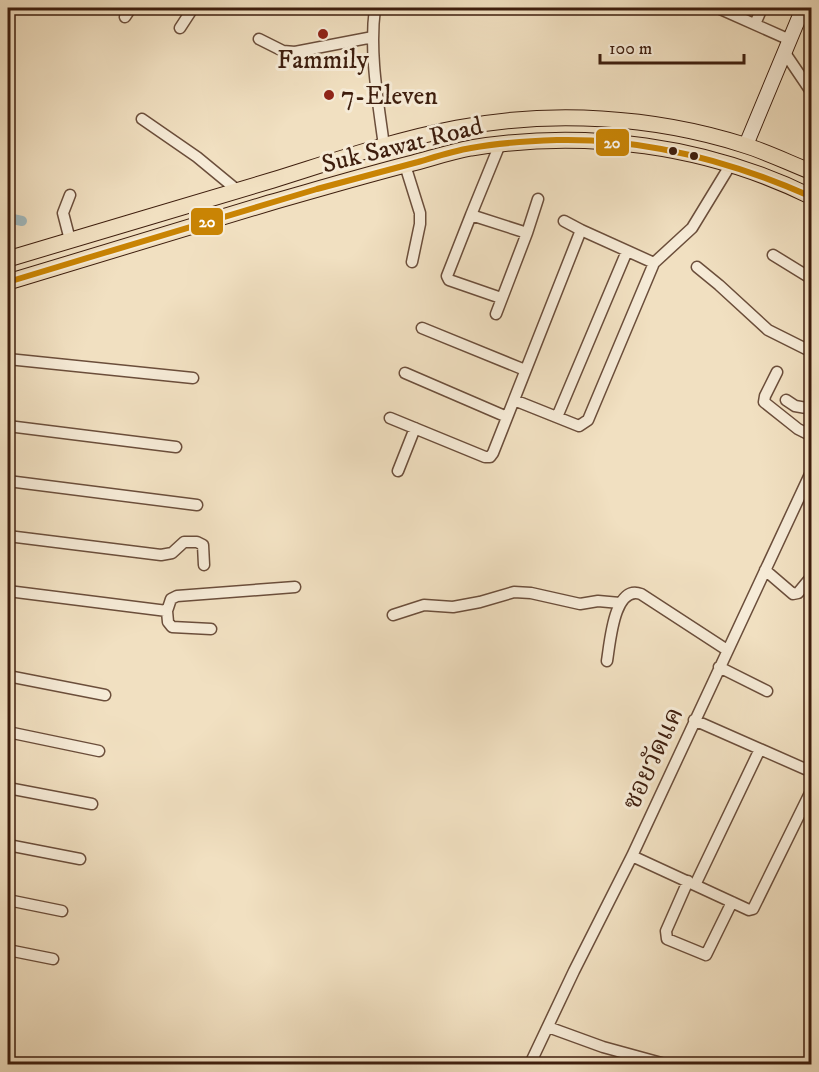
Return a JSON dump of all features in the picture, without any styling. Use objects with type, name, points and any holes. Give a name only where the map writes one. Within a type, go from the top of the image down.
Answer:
[{"type":"main road","name":"Suk Sawat Road","points":[[8,259],[384,146],[458,128],[499,121],[585,118],[684,130],[746,146],[812,172]]},
{"type":"main road","name":"Suk Sawat Road","points":[[8,282],[337,183],[468,149],[500,144],[574,139],[628,144],[704,156],[784,183],[812,197]]},
{"type":"street","points":[[180,28],[192,8]]},
{"type":"street","points":[[375,8],[373,37],[384,146]]},
{"type":"street","points":[[718,8],[755,24],[788,46],[812,93]]},
{"type":"street","points":[[755,24],[762,8]]},
{"type":"street","points":[[746,146],[803,8]]},
{"type":"street","points":[[259,39],[283,51],[295,51],[373,37]]},
{"type":"street","points":[[142,119],[197,157],[237,190]]},
{"type":"street","points":[[500,144],[447,276],[449,280],[501,298]]},
{"type":"street","points":[[514,399],[579,426],[588,420],[654,263],[692,228],[731,164]]},
{"type":"street","points":[[405,165],[420,213],[420,224],[411,262]]},
{"type":"street","points":[[70,195],[63,213],[70,240]]},
{"type":"street","points":[[495,314],[538,199]]},
{"type":"street","points":[[471,215],[526,233]]},
{"type":"street","points":[[564,221],[654,263]]},
{"type":"street","points":[[390,418],[485,457],[490,457],[581,230]]},
{"type":"street","points":[[557,417],[627,251]]},
{"type":"street","points":[[773,255],[812,279]]},
{"type":"street","points":[[697,267],[768,330],[812,352]]},
{"type":"street","points":[[422,328],[525,370]]},
{"type":"street","points":[[8,359],[193,378]]},
{"type":"street","points":[[777,372],[764,402],[798,429],[812,436]]},
{"type":"street","points":[[405,373],[507,417]]},
{"type":"street","points":[[786,400],[795,406],[812,409]]},
{"type":"street","points":[[8,426],[176,447]]},
{"type":"street","points":[[398,471],[415,428]]},
{"type":"street","name":"ซอยวัดแค","points":[[530,1065],[632,856],[812,470]]},
{"type":"street","points":[[8,481],[197,505]]},
{"type":"street","points":[[8,536],[161,555],[172,553],[184,542],[197,542],[203,545],[204,565]]},
{"type":"street","points":[[765,570],[793,594],[798,593],[812,576]]},
{"type":"street","points":[[212,629],[172,627],[168,622],[167,610],[171,599],[177,596],[295,587]]},
{"type":"street","points":[[8,591],[167,610]]},
{"type":"street","points":[[393,615],[424,605],[453,607],[522,591],[580,604],[598,601],[620,603]]},
{"type":"street","points":[[607,661],[620,603],[634,592],[641,594],[727,650]]},
{"type":"street","points":[[719,667],[767,691]]},
{"type":"street","points":[[8,676],[105,695]]},
{"type":"street","points":[[694,720],[812,772]]},
{"type":"street","points":[[8,732],[99,751]]},
{"type":"street","points":[[732,902],[706,955],[667,939],[666,931],[760,749]]},
{"type":"street","points":[[8,788],[92,804]]},
{"type":"street","points":[[632,856],[749,910],[753,909],[812,789]]},
{"type":"street","points":[[8,845],[80,859]]},
{"type":"street","points":[[8,900],[62,911]]},
{"type":"street","points":[[8,950],[53,959]]},
{"type":"street","points":[[548,1026],[603,1047],[665,1065]]},
{"type":"waterway","points":[[8,218],[22,221]]},
{"type":"transit line","name":"20","points":[[8,282],[317,189],[482,146],[557,140],[623,143],[688,154],[750,173],[812,197]]},
{"type":"place","name":"Fammily","points":[[323,34]]},
{"type":"place","name":"7-Eleven","points":[[329,95]]}]
